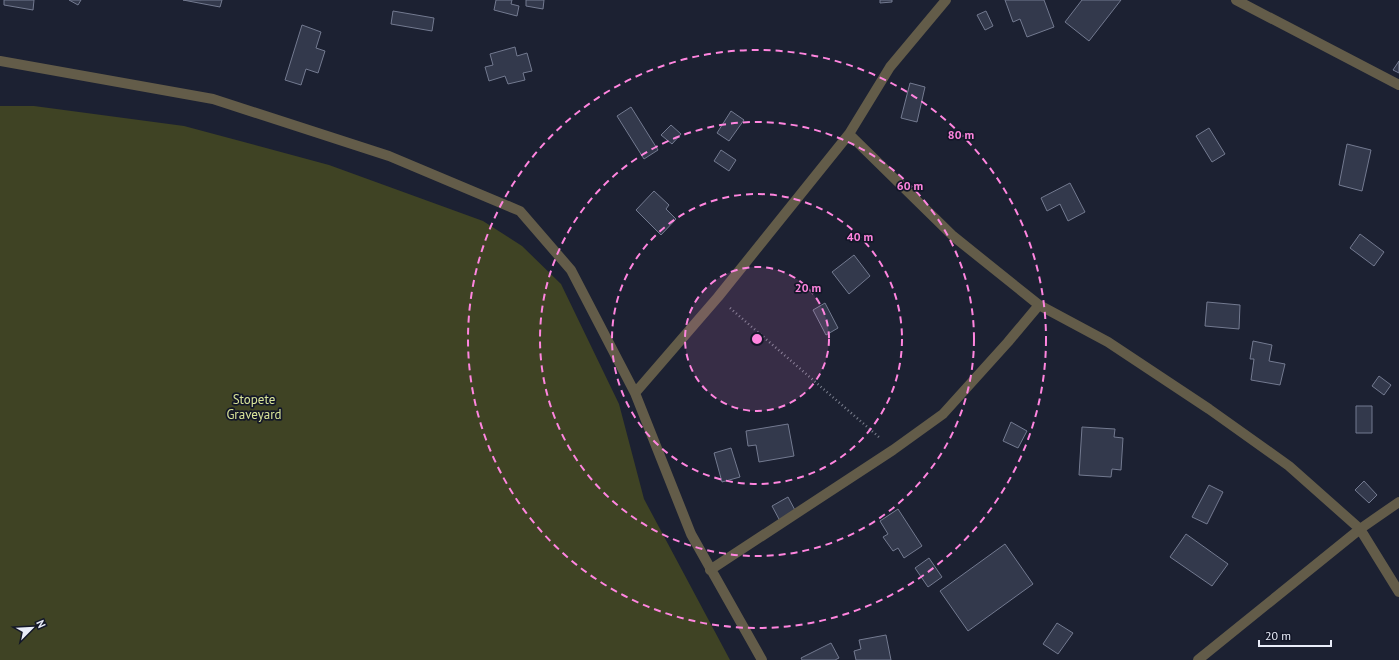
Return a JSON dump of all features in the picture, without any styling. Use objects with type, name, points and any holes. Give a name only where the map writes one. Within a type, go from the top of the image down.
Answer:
[{"type":"street","points":[[635,393],[718,297],[849,134],[890,68],[946,0]]},
{"type":"street","points":[[1236,0],[1399,85]]},
{"type":"street","points":[[0,61],[213,99],[390,156],[520,211],[571,270],[635,393],[692,534],[710,570],[762,660]]},
{"type":"street","points":[[849,134],[953,236],[1039,305],[1108,342],[1209,409],[1289,466],[1360,529],[1399,592]]},
{"type":"street","points":[[710,570],[893,450],[943,414],[994,359],[1039,305]]},
{"type":"street","points":[[1198,660],[1360,529],[1399,502]]},
{"type":"path","points":[[718,297],[893,450]]},
{"type":"green space","name":"Stopete Graveyard","points":[[0,106],[34,106],[184,126],[329,165],[483,221],[522,246],[561,284],[619,404],[644,499],[730,660],[0,660]]},
{"type":"building","points":[[4,0],[34,0],[33,10],[4,5]]},
{"type":"building","points":[[69,0],[81,0],[78,5]]},
{"type":"building","points":[[183,0],[222,0],[220,7]]},
{"type":"building","points":[[496,0],[512,0],[511,4],[519,6],[517,16],[494,10]]},
{"type":"building","points":[[526,0],[544,0],[543,9],[526,6]]},
{"type":"building","points":[[880,0],[892,0],[892,2],[880,3]]},
{"type":"building","points":[[1005,0],[1044,0],[1054,27],[1027,37],[1020,19],[1013,22]]},
{"type":"building","points":[[1082,0],[1121,0],[1089,41],[1065,22]]},
{"type":"building","points":[[393,11],[434,18],[432,31],[391,24]]},
{"type":"building","points":[[986,11],[993,26],[985,30],[977,15]]},
{"type":"building","points":[[302,25],[321,32],[316,48],[325,51],[318,73],[306,69],[301,85],[285,80]]},
{"type":"building","points":[[515,47],[517,56],[527,53],[532,71],[523,73],[525,80],[508,84],[505,76],[489,81],[485,67],[493,65],[490,54]]},
{"type":"building","points":[[1399,61],[1399,73],[1393,70]]},
{"type":"building","points":[[910,83],[925,87],[917,122],[901,118]]},
{"type":"building","points":[[631,107],[658,150],[644,159],[617,116]]},
{"type":"building","points":[[731,111],[744,120],[729,141],[717,133]]},
{"type":"building","points":[[671,125],[681,134],[672,144],[661,135]]},
{"type":"building","points":[[1209,128],[1225,154],[1212,162],[1196,136]]},
{"type":"building","points":[[1347,144],[1371,150],[1362,191],[1339,185]]},
{"type":"building","points":[[721,150],[736,160],[729,171],[714,161]]},
{"type":"building","points":[[1070,183],[1085,212],[1068,221],[1060,204],[1047,211],[1041,198]]},
{"type":"building","points":[[654,191],[669,205],[666,209],[676,219],[661,235],[636,210]]},
{"type":"building","points":[[1360,234],[1384,252],[1374,266],[1350,248]]},
{"type":"building","points":[[854,255],[870,276],[849,294],[832,272]]},
{"type":"building","points":[[1207,302],[1240,305],[1239,329],[1205,326]]},
{"type":"building","points":[[825,303],[838,328],[826,335],[813,310]]},
{"type":"building","points":[[1253,341],[1272,345],[1269,361],[1285,364],[1280,385],[1251,380],[1254,359],[1250,359]]},
{"type":"building","points":[[1379,376],[1391,385],[1384,395],[1372,386]]},
{"type":"building","points":[[1356,406],[1372,406],[1372,433],[1356,433]]},
{"type":"building","points":[[1011,422],[1027,431],[1018,448],[1003,441]]},
{"type":"building","points":[[788,424],[794,456],[759,462],[756,445],[748,446],[746,431]]},
{"type":"building","points":[[1082,427],[1115,429],[1114,437],[1123,438],[1121,470],[1112,469],[1111,477],[1079,475]]},
{"type":"building","points":[[731,448],[740,477],[722,482],[714,453]]},
{"type":"building","points":[[1364,481],[1377,495],[1369,503],[1355,490]]},
{"type":"building","points":[[1209,485],[1223,492],[1207,524],[1192,517]]},
{"type":"building","points":[[788,497],[796,512],[780,521],[772,506]]},
{"type":"building","points":[[898,509],[922,546],[904,558],[898,548],[893,551],[883,537],[888,534],[880,521]]},
{"type":"building","points":[[1186,534],[1228,564],[1212,586],[1170,557]]},
{"type":"building","points":[[1005,544],[1033,584],[968,631],[940,591]]},
{"type":"building","points":[[929,558],[942,577],[928,587],[915,568]]},
{"type":"building","points":[[1057,623],[1073,633],[1058,654],[1043,644]]},
{"type":"building","points":[[886,635],[891,660],[856,660],[854,651],[861,649],[859,640]]},
{"type":"building","points":[[831,643],[839,658],[835,660],[802,660],[801,658]]}]
